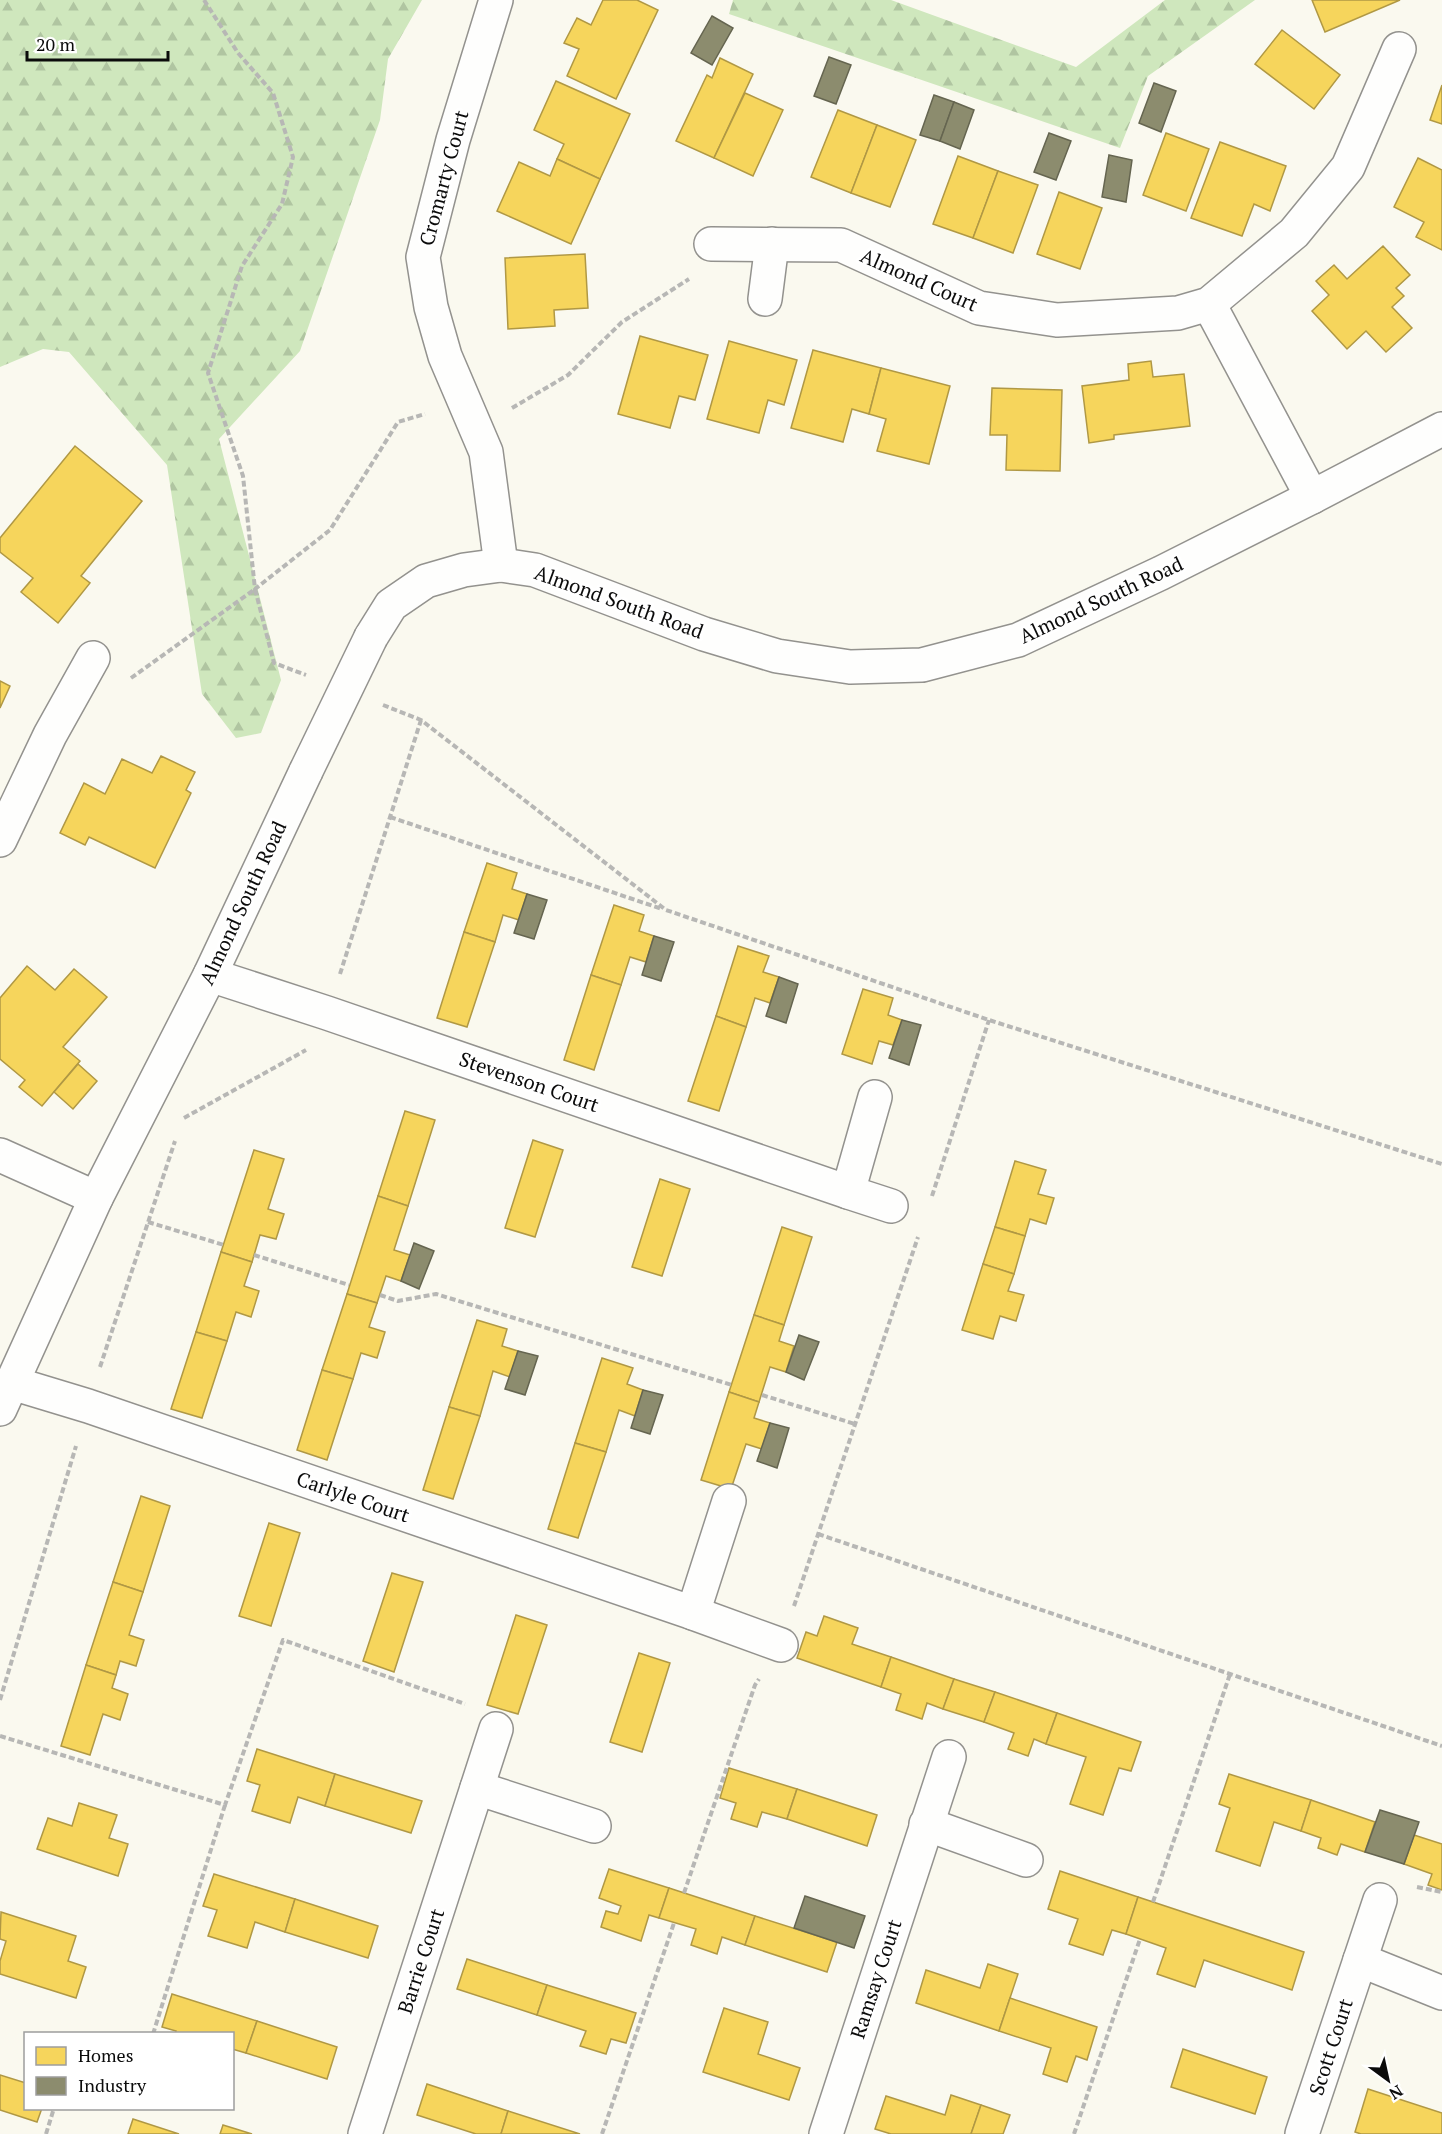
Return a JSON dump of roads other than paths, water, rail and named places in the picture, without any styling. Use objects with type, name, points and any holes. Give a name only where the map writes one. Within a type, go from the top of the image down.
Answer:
[{"type":"street","name":"Cromarty Court","points":[[496,0],[453,140],[423,257],[431,308],[445,356],[486,452],[501,565]]},
{"type":"street","name":"Almond Court","points":[[711,244],[841,245],[979,308],[1058,320],[1178,313],[1209,304],[1294,233],[1348,167],[1400,49]]},
{"type":"street","points":[[765,299],[772,244]]},
{"type":"street","points":[[1209,304],[1312,497]]},
{"type":"street","name":"Almond South Road","points":[[6,1396],[96,1198],[210,975],[371,637],[391,605],[426,582],[464,570],[501,565],[534,570],[704,634],[777,656],[850,667],[922,665],[1018,640],[1161,573],[1442,429]]},
{"type":"street","points":[[0,840],[50,735],[93,658]]},
{"type":"street","name":"Stevenson Court","points":[[210,975],[891,1206]]},
{"type":"street","points":[[848,1192],[875,1097]]},
{"type":"street","points":[[0,1155],[96,1198]]},
{"type":"street","name":"Carlyle Court","points":[[6,1396],[88,1406],[781,1645]]},
{"type":"street","points":[[693,1613],[729,1501]]},
{"type":"street","name":"Barrie Court","points":[[365,2134],[496,1729]]},
{"type":"street","name":"Ramsay Court","points":[[826,2134],[949,1757]]},
{"type":"street","points":[[477,1788],[594,1826]]},
{"type":"street","points":[[926,1824],[1026,1860]]},
{"type":"street","name":"Scott Court","points":[[1302,2134],[1380,1900]]},
{"type":"street","points":[[1360,1960],[1442,1993]]}]
